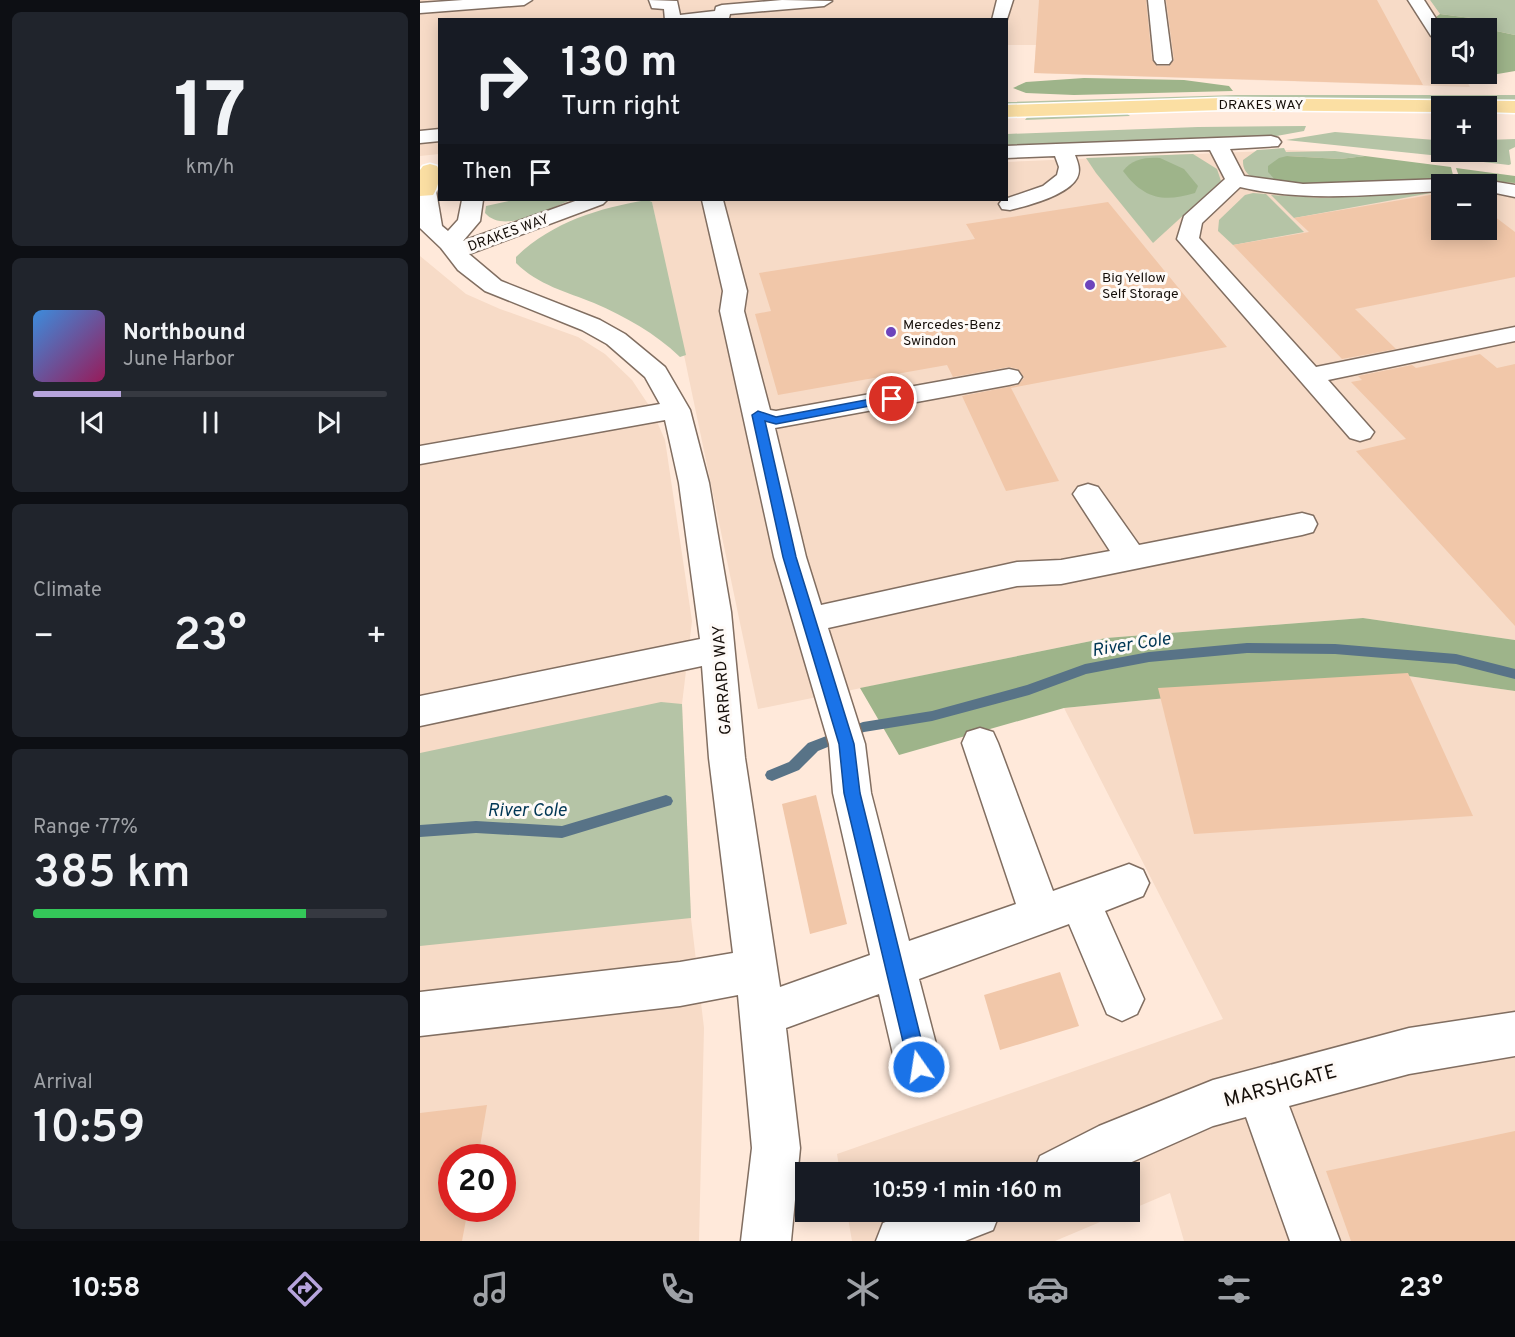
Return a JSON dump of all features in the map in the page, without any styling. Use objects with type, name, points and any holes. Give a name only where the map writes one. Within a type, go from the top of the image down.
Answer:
[{"type":"main road","name":"DRAKES WAY","points":[[1008,111],[1222,104],[1515,107]]},
{"type":"main road","name":"DRAKES WAY","points":[[1008,128],[1175,120],[1430,124]]},
{"type":"street","points":[[420,8],[524,0]]},
{"type":"street","points":[[657,0],[658,5],[671,4],[673,18]]},
{"type":"street","points":[[1000,18],[1005,0]]},
{"type":"street","points":[[1156,0],[1163,60]]},
{"type":"street","points":[[1416,0],[1431,24]]},
{"type":"street","points":[[689,18],[722,11],[770,13],[824,1]]},
{"type":"street","points":[[420,122],[438,120]]},
{"type":"street","points":[[420,137],[438,135]]},
{"type":"street","points":[[1008,152],[1271,142]]},
{"type":"street","points":[[1217,144],[1236,180],[1261,187],[1309,191],[1431,185]]},
{"type":"street","points":[[1010,204],[1050,190],[1068,177],[1070,167],[1063,149]]},
{"type":"street","points":[[1236,180],[1192,221],[1188,239],[1360,432]]},
{"type":"street","name":"GARRARD WAY","points":[[429,181],[431,228],[475,273],[501,290],[564,314],[615,339],[656,373],[676,410],[694,483],[706,550],[718,649],[727,758],[755,971],[763,1015],[776,1148],[766,1241]]},
{"type":"street","points":[[1497,187],[1515,191]]},
{"type":"street","points":[[451,247],[469,221],[472,201]]},
{"type":"street","name":"DRAKES WAY","points":[[451,247],[509,233],[593,201]]},
{"type":"street","points":[[712,201],[735,291],[732,311],[790,557],[841,728],[852,793],[919,1067]]},
{"type":"street","points":[[1311,376],[1515,334]]},
{"type":"street","points":[[758,415],[776,420],[1009,377]]},
{"type":"street","points":[[420,455],[676,410]]},
{"type":"street","points":[[1088,494],[1131,558]]},
{"type":"street","points":[[809,620],[1017,574],[1061,572],[1302,524]]},
{"type":"street","points":[[420,711],[718,649]]},
{"type":"street","points":[[980,742],[1041,915]]},
{"type":"street","points":[[763,1015],[1129,883]]},
{"type":"street","points":[[1080,901],[1122,999]]},
{"type":"street","points":[[420,1014],[649,988],[711,980],[755,971]]},
{"type":"street","name":"MARSHGATE","points":[[1079,1162],[1116,1143],[1213,1103],[1409,1052],[1515,1034]]},
{"type":"street","points":[[1260,1090],[1315,1241]]},
{"type":"street","points":[[901,1241],[949,1222]]},
{"type":"shaded area","points":[[420,0],[1430,0],[1440,14],[1436,18],[1431,18],[1431,84],[1468,84],[1470,87],[1034,73],[1036,45],[1008,45],[1008,18],[438,18],[438,154],[420,156]]},
{"type":"shaded area","points":[[1288,150],[1315,151],[1432,174],[1431,240],[1497,240],[1497,187],[1515,191],[1515,640],[1363,618],[1106,638],[758,709],[652,202],[650,201],[1008,201],[1008,162]]},
{"type":"shaded area","points":[[420,256],[466,294],[500,309],[578,337],[605,354],[632,380],[652,410],[665,440],[692,621],[682,704],[691,918],[704,1028],[699,1241],[420,1241]]},
{"type":"shaded area","points":[[1401,675],[1515,691],[1515,1241],[1184,1241],[1170,1193],[1140,1206],[1140,1162],[838,1162],[837,1154],[1223,1019],[1064,708]]},
{"type":"shaded area","points":[[849,1222],[1100,1222],[1055,1241],[852,1241]]},
{"type":"green space","points":[[1430,0],[1515,0],[1515,35],[1497,31],[1497,18],[1471,18],[1440,14]]},
{"type":"green space","points":[[1440,14],[1471,18],[1436,18]]},
{"type":"green space","points":[[1497,31],[1515,35],[1515,71],[1497,74]]},
{"type":"green space","points":[[1084,78],[1184,80],[1229,86],[1233,91],[1074,95],[1026,93],[1013,88],[1026,82]]},
{"type":"green space","points":[[1236,95],[1515,95],[1515,100],[1497,100],[1497,96],[1431,96],[1431,100],[1166,101],[1008,106],[1008,102]]},
{"type":"green space","points":[[1125,112],[1130,116],[1025,120],[1028,116]]},
{"type":"green space","points":[[1306,126],[1304,131],[1271,137],[1008,146],[1008,134],[1198,127]]},
{"type":"green space","points":[[1335,132],[1431,140],[1431,155],[1286,140]]},
{"type":"green space","points":[[1515,139],[1515,147],[1509,150],[1511,164],[1483,162],[1497,162],[1497,140]]},
{"type":"green space","points":[[1284,148],[1286,152],[1335,151],[1365,156],[1340,159],[1287,156],[1279,183],[1255,178],[1246,172],[1243,160],[1257,150]]},
{"type":"green space","points":[[1193,154],[1217,169],[1221,181],[1153,243],[1086,158]]},
{"type":"green space","points":[[1287,156],[1340,159],[1365,156],[1451,167],[1453,174],[1431,174],[1431,181],[1360,186],[1279,184],[1268,172],[1268,166],[1279,158]]},
{"type":"green space","points":[[1160,158],[1184,169],[1198,186],[1195,193],[1173,198],[1154,196],[1138,187],[1123,171],[1140,160]]},
{"type":"green space","points":[[1456,168],[1515,176],[1515,183],[1497,182],[1497,174],[1458,174]]},
{"type":"green space","points":[[1431,192],[1294,218],[1271,195],[1322,198]]},
{"type":"green space","points":[[1266,194],[1304,232],[1233,245],[1218,231],[1219,220],[1245,195]]},
{"type":"green space","points":[[508,201],[569,201],[515,221],[493,219],[485,213],[486,206]]},
{"type":"green space","points":[[642,201],[652,202],[686,355],[680,357],[661,340],[629,320],[543,282],[516,263],[516,257],[545,234],[577,218],[611,207]]},
{"type":"green space","points":[[1363,618],[1515,640],[1515,691],[1401,675],[1064,708],[899,755],[860,688],[1106,638]]},
{"type":"green space","points":[[661,702],[682,704],[691,918],[420,946],[420,753]]},
{"type":"building","points":[[1039,0],[1146,0],[1152,60],[1157,66],[1169,66],[1174,60],[1166,0],[1377,0],[1423,85],[1034,73]]},
{"type":"building","points":[[1431,195],[1431,240],[1497,240],[1497,218],[1515,232],[1515,277],[1355,309],[1396,349],[1342,359],[1233,245],[1309,232],[1294,218]]},
{"type":"building","points":[[1108,202],[1227,347],[1011,388],[1059,481],[1006,491],[962,396],[1018,385],[1024,378],[1018,369],[1009,367],[953,377],[947,365],[778,395],[755,314],[771,311],[759,273],[975,239],[966,224]]},
{"type":"building","points":[[1480,354],[1497,368],[1515,364],[1515,626],[1356,451],[1406,439],[1351,382],[1362,380],[1358,376],[1412,365],[1416,368]]},
{"type":"building","points":[[1408,673],[1473,816],[1194,834],[1158,688]]},
{"type":"building","points":[[816,795],[847,924],[810,934],[782,804]]},
{"type":"building","points":[[1060,972],[1079,1026],[1000,1050],[984,995]]},
{"type":"building","points":[[487,1105],[480,1144],[438,1144],[438,1222],[466,1222],[462,1241],[420,1241],[420,1113]]},
{"type":"building","points":[[1515,1131],[1515,1241],[1351,1241],[1326,1171]]},
{"type":"waterway","name":"River Cole","points":[[772,775],[794,766],[813,747],[863,727],[932,716],[1029,690],[1085,669],[1149,657],[1247,648],[1335,649],[1456,659],[1515,674]]},
{"type":"waterway","name":"River Cole","points":[[420,831],[476,827],[562,832],[666,801]]},
{"type":"place","name":"Big Yellow Self Storage","points":[[1090,285]]},
{"type":"place","name":"Mercedes-Benz Swindon","points":[[891,332]]},
{"type":"route","points":[[892,399],[776,420],[758,415],[790,557],[847,744],[852,793],[919,1067]]}]
